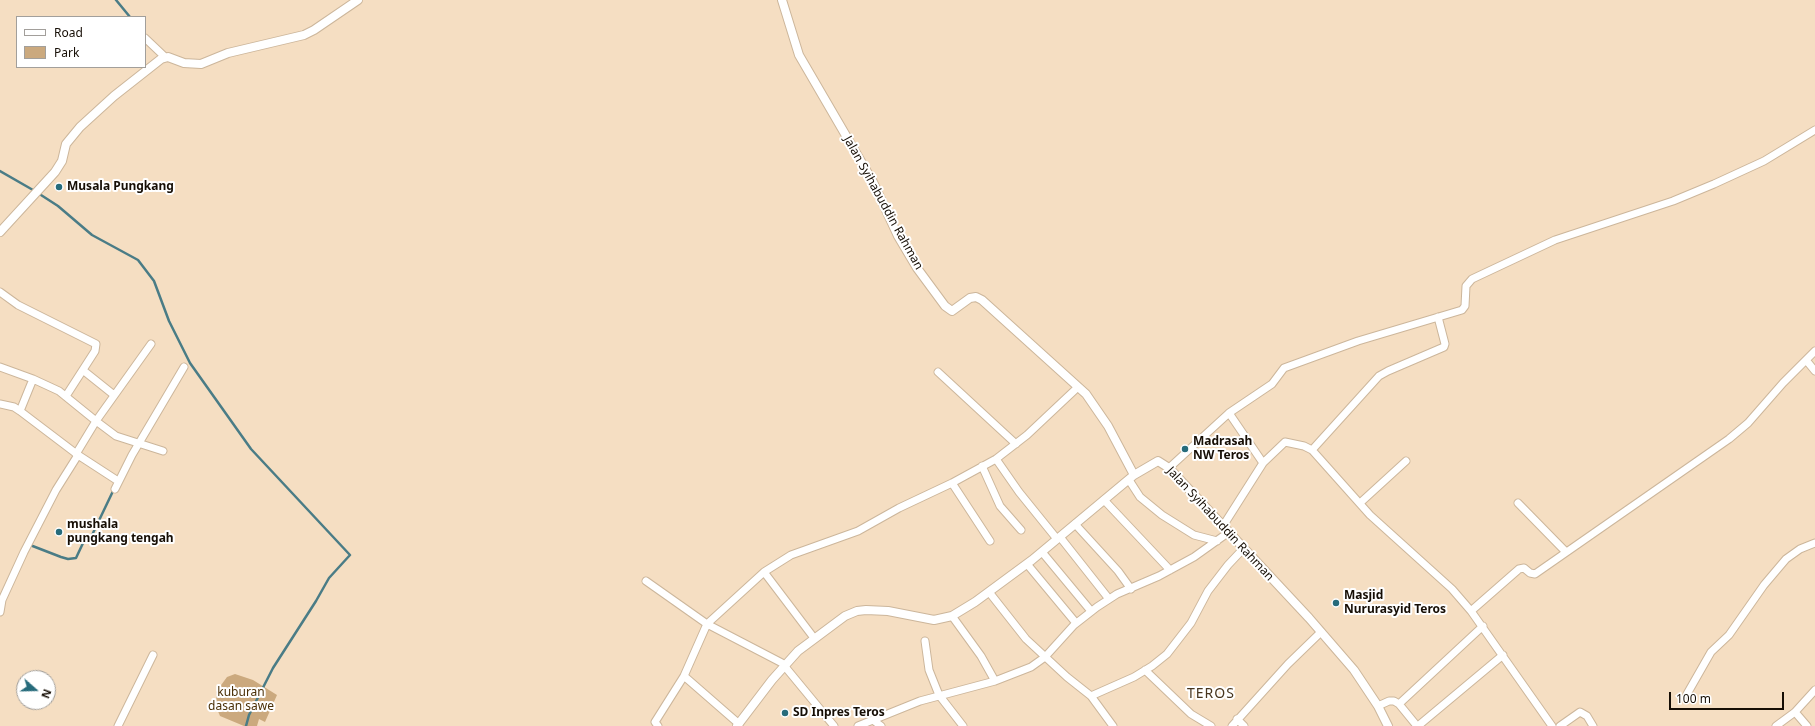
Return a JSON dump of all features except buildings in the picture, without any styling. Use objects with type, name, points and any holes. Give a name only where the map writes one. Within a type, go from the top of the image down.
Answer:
[{"type":"street","points":[[0,232],[56,172],[62,161],[66,144],[80,127],[114,96],[165,57],[171,57],[188,63],[201,64],[228,53],[304,35],[314,30],[358,0]]},
{"type":"street","name":"Jalan Syihabuddin Rahman","points":[[782,0],[799,56],[873,182],[898,236],[917,268],[945,306],[952,311],[970,298],[978,298],[1078,387],[1092,402],[1108,426],[1131,478],[1158,461],[1170,468],[1354,670],[1378,706],[1388,726]]},
{"type":"street","points":[[146,39],[165,57]]},
{"type":"street","points":[[1170,468],[1228,413],[1272,384],[1284,368],[1358,341],[1464,309],[1465,290],[1472,280],[1555,240],[1673,202],[1764,161],[1815,130]]},
{"type":"street","points":[[0,292],[18,305],[93,341],[97,346],[84,371],[66,396]]},
{"type":"street","points":[[1312,450],[1379,376],[1444,347],[1445,344],[1438,317]]},
{"type":"street","points":[[0,607],[56,490],[96,421],[152,344]]},
{"type":"street","points":[[1472,611],[1519,568],[1524,568],[1530,573],[1535,574],[1741,430],[1815,351]]},
{"type":"street","points":[[1806,360],[1815,371]]},
{"type":"street","points":[[0,367],[33,379],[66,396],[113,434],[140,445],[163,451]]},
{"type":"street","points":[[0,404],[14,407],[20,411],[116,485],[184,367]]},
{"type":"street","points":[[84,371],[114,395]]},
{"type":"street","points":[[938,372],[1016,444]]},
{"type":"street","points":[[20,411],[33,379]]},
{"type":"street","points":[[658,726],[655,722],[684,676],[707,624],[764,572],[791,555],[858,531],[899,508],[952,483],[996,459],[1016,444],[1078,387]]},
{"type":"street","points":[[1228,413],[1264,463]]},
{"type":"street","points":[[858,726],[939,695],[995,681],[1015,674],[1045,658],[1076,623],[1109,599],[1170,570],[1217,541],[1226,529],[1264,463],[1286,442],[1290,441],[1312,450],[1360,503],[1452,588],[1483,626],[1552,726]]},
{"type":"street","points":[[996,459],[1019,492],[1109,599]]},
{"type":"street","points":[[1360,503],[1406,461]]},
{"type":"street","points":[[982,466],[1000,506],[1021,530]]},
{"type":"street","points":[[684,676],[738,725],[785,665],[814,638],[845,616],[857,610],[888,611],[934,620],[952,616],[989,592],[1027,564],[1131,478],[1140,497],[1162,515],[1194,535],[1217,541]]},
{"type":"street","points":[[952,483],[990,541]]},
{"type":"street","points":[[1104,500],[1170,570]]},
{"type":"street","points":[[1518,502],[1565,552]]},
{"type":"street","points":[[1075,524],[1118,571],[1131,588]]},
{"type":"street","points":[[1687,694],[1708,656],[1729,635],[1764,585],[1793,552],[1815,544]]},
{"type":"street","points":[[1091,696],[1146,670],[1167,654],[1186,632],[1208,591],[1228,564],[1244,548]]},
{"type":"street","points":[[1042,552],[1092,611]]},
{"type":"street","points":[[1027,564],[1076,623]]},
{"type":"street","points":[[764,572],[814,638]]},
{"type":"street","points":[[646,581],[707,624],[780,661],[785,665],[834,726]]},
{"type":"street","points":[[989,592],[1026,639],[1045,658],[1091,696],[1113,726]]},
{"type":"street","points":[[952,616],[984,660],[995,681]]},
{"type":"street","points":[[1399,704],[1483,626]]},
{"type":"street","points":[[1232,726],[1288,664],[1321,632]]},
{"type":"street","points":[[925,641],[929,670],[939,695],[961,725]]},
{"type":"street","points":[[118,726],[153,655]]},
{"type":"street","points":[[1378,706],[1389,701],[1399,704],[1418,726],[1503,655]]},
{"type":"street","points":[[1146,670],[1191,714],[1211,726]]},
{"type":"street","points":[[1776,726],[1795,712],[1815,690]]},
{"type":"street","points":[[1560,726],[1580,712],[1587,716],[1593,726]]},
{"type":"street","points":[[1795,712],[1807,726]]},
{"type":"street","points":[[1237,719],[1244,726]]},
{"type":"street","points":[[873,720],[881,726]]},
{"type":"green space","name":"kuburan dasan sawe","points":[[235,674],[253,680],[277,695],[265,722],[259,719],[257,726],[244,726],[220,716],[217,709],[216,692],[227,677]]},
{"type":"waterway","points":[[116,0],[129,16]]},
{"type":"waterway","points":[[0,171],[33,190]]},
{"type":"waterway","points":[[41,195],[58,206],[92,235],[138,260],[154,281],[169,321],[190,363],[251,449],[350,555],[329,578],[273,668],[249,715],[246,726]]},
{"type":"waterway","points":[[30,545],[68,559],[76,558],[84,541],[88,542],[93,533],[114,489]]},
{"type":"place","name":"Musala Pungkang","points":[[59,187]]},
{"type":"place","name":"Madrasah NW Teros","points":[[1185,449]]},
{"type":"place","name":"mushala pungkang tengah","points":[[59,532]]},
{"type":"place","name":"Masjid Nururasyid Teros","points":[[1336,603]]},
{"type":"place","name":"SD Inpres Teros","points":[[785,713]]},
{"type":"district","name":"TEROS","points":[[1211,694]]}]
